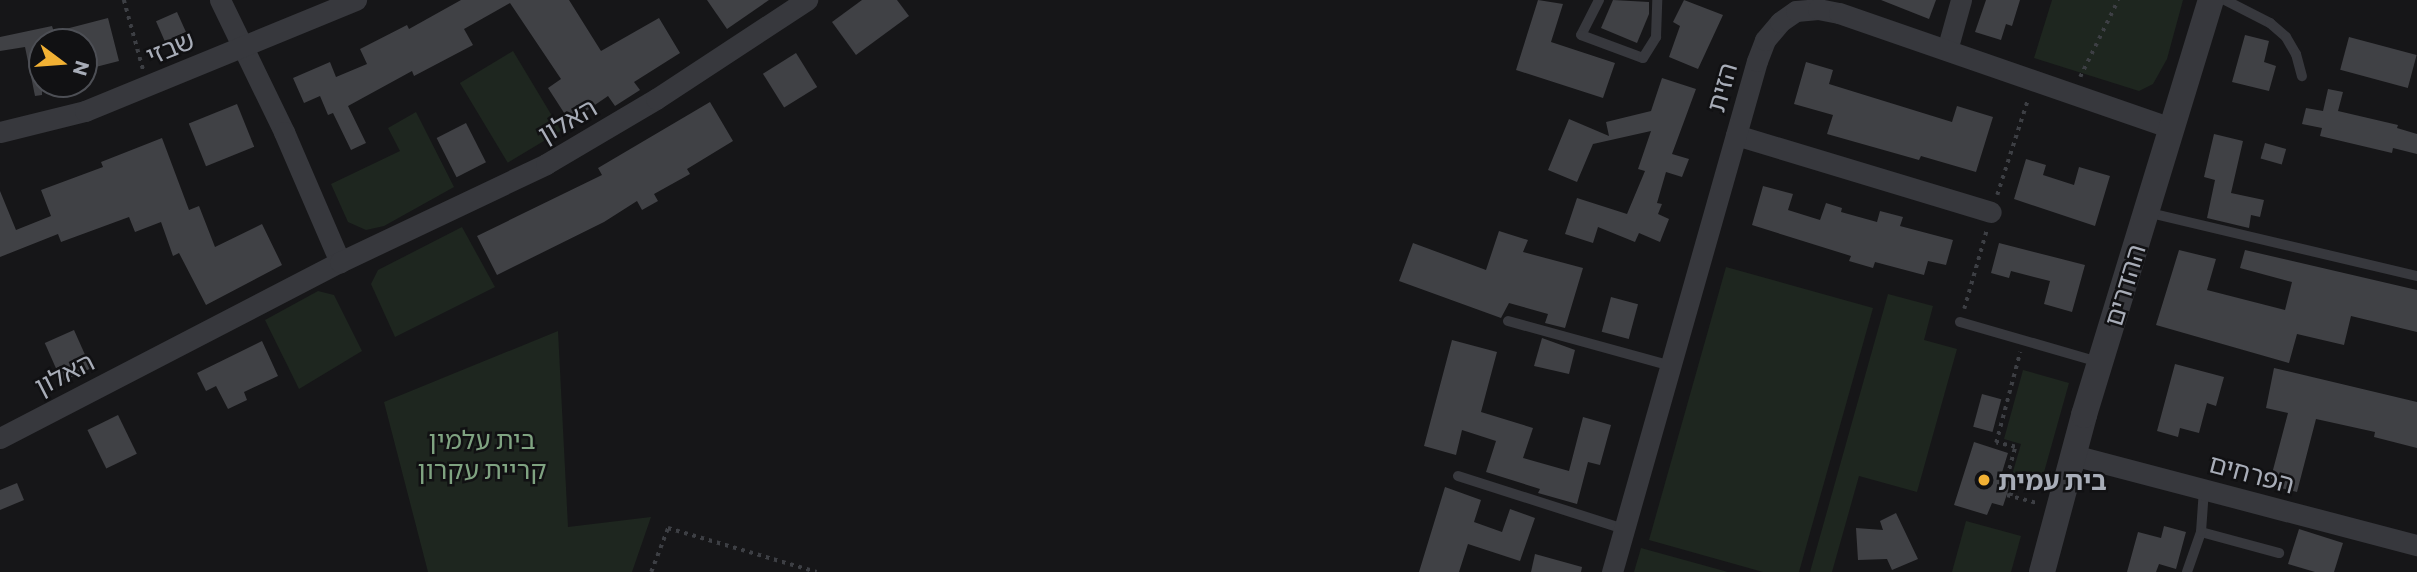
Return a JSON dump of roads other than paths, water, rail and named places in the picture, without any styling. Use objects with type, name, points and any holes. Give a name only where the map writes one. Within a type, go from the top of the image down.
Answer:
[{"type":"street","points":[[220,0],[284,132],[340,262]]},
{"type":"street","name":"שבזי","points":[[0,132],[85,111],[356,0]]},
{"type":"street","name":"האלון","points":[[0,438],[340,262],[546,164],[656,99],[807,0]]},
{"type":"street","points":[[1947,50],[1961,0]]},
{"type":"street","name":"ההדרים","points":[[2042,572],[2073,455],[2211,0]]},
{"type":"street","name":"הזית","points":[[1612,572],[1765,40],[1792,6],[1819,4],[2172,128]]},
{"type":"street","points":[[1736,135],[1991,212]]},
{"type":"street","name":"הפרחים","points":[[2073,455],[2417,545]]},
{"type":"lane","points":[[1599,0],[1581,35],[1643,58],[1656,37],[1657,0]]},
{"type":"lane","points":[[2225,0],[2270,23],[2286,37],[2302,76]]},
{"type":"lane","points":[[2146,212],[2417,276]]},
{"type":"lane","points":[[1508,321],[1671,366]]},
{"type":"lane","points":[[1960,322],[2101,363]]},
{"type":"lane","points":[[1458,475],[1624,529]]},
{"type":"lane","points":[[2187,572],[2201,532],[2204,489]]},
{"type":"lane","points":[[2201,532],[2279,553]]},
{"type":"place","name":"בית עמית","points":[[1984,480]]},
{"type":"park label","name":"בית עלמין קריית עקרון","points":[[482,454]]}]
